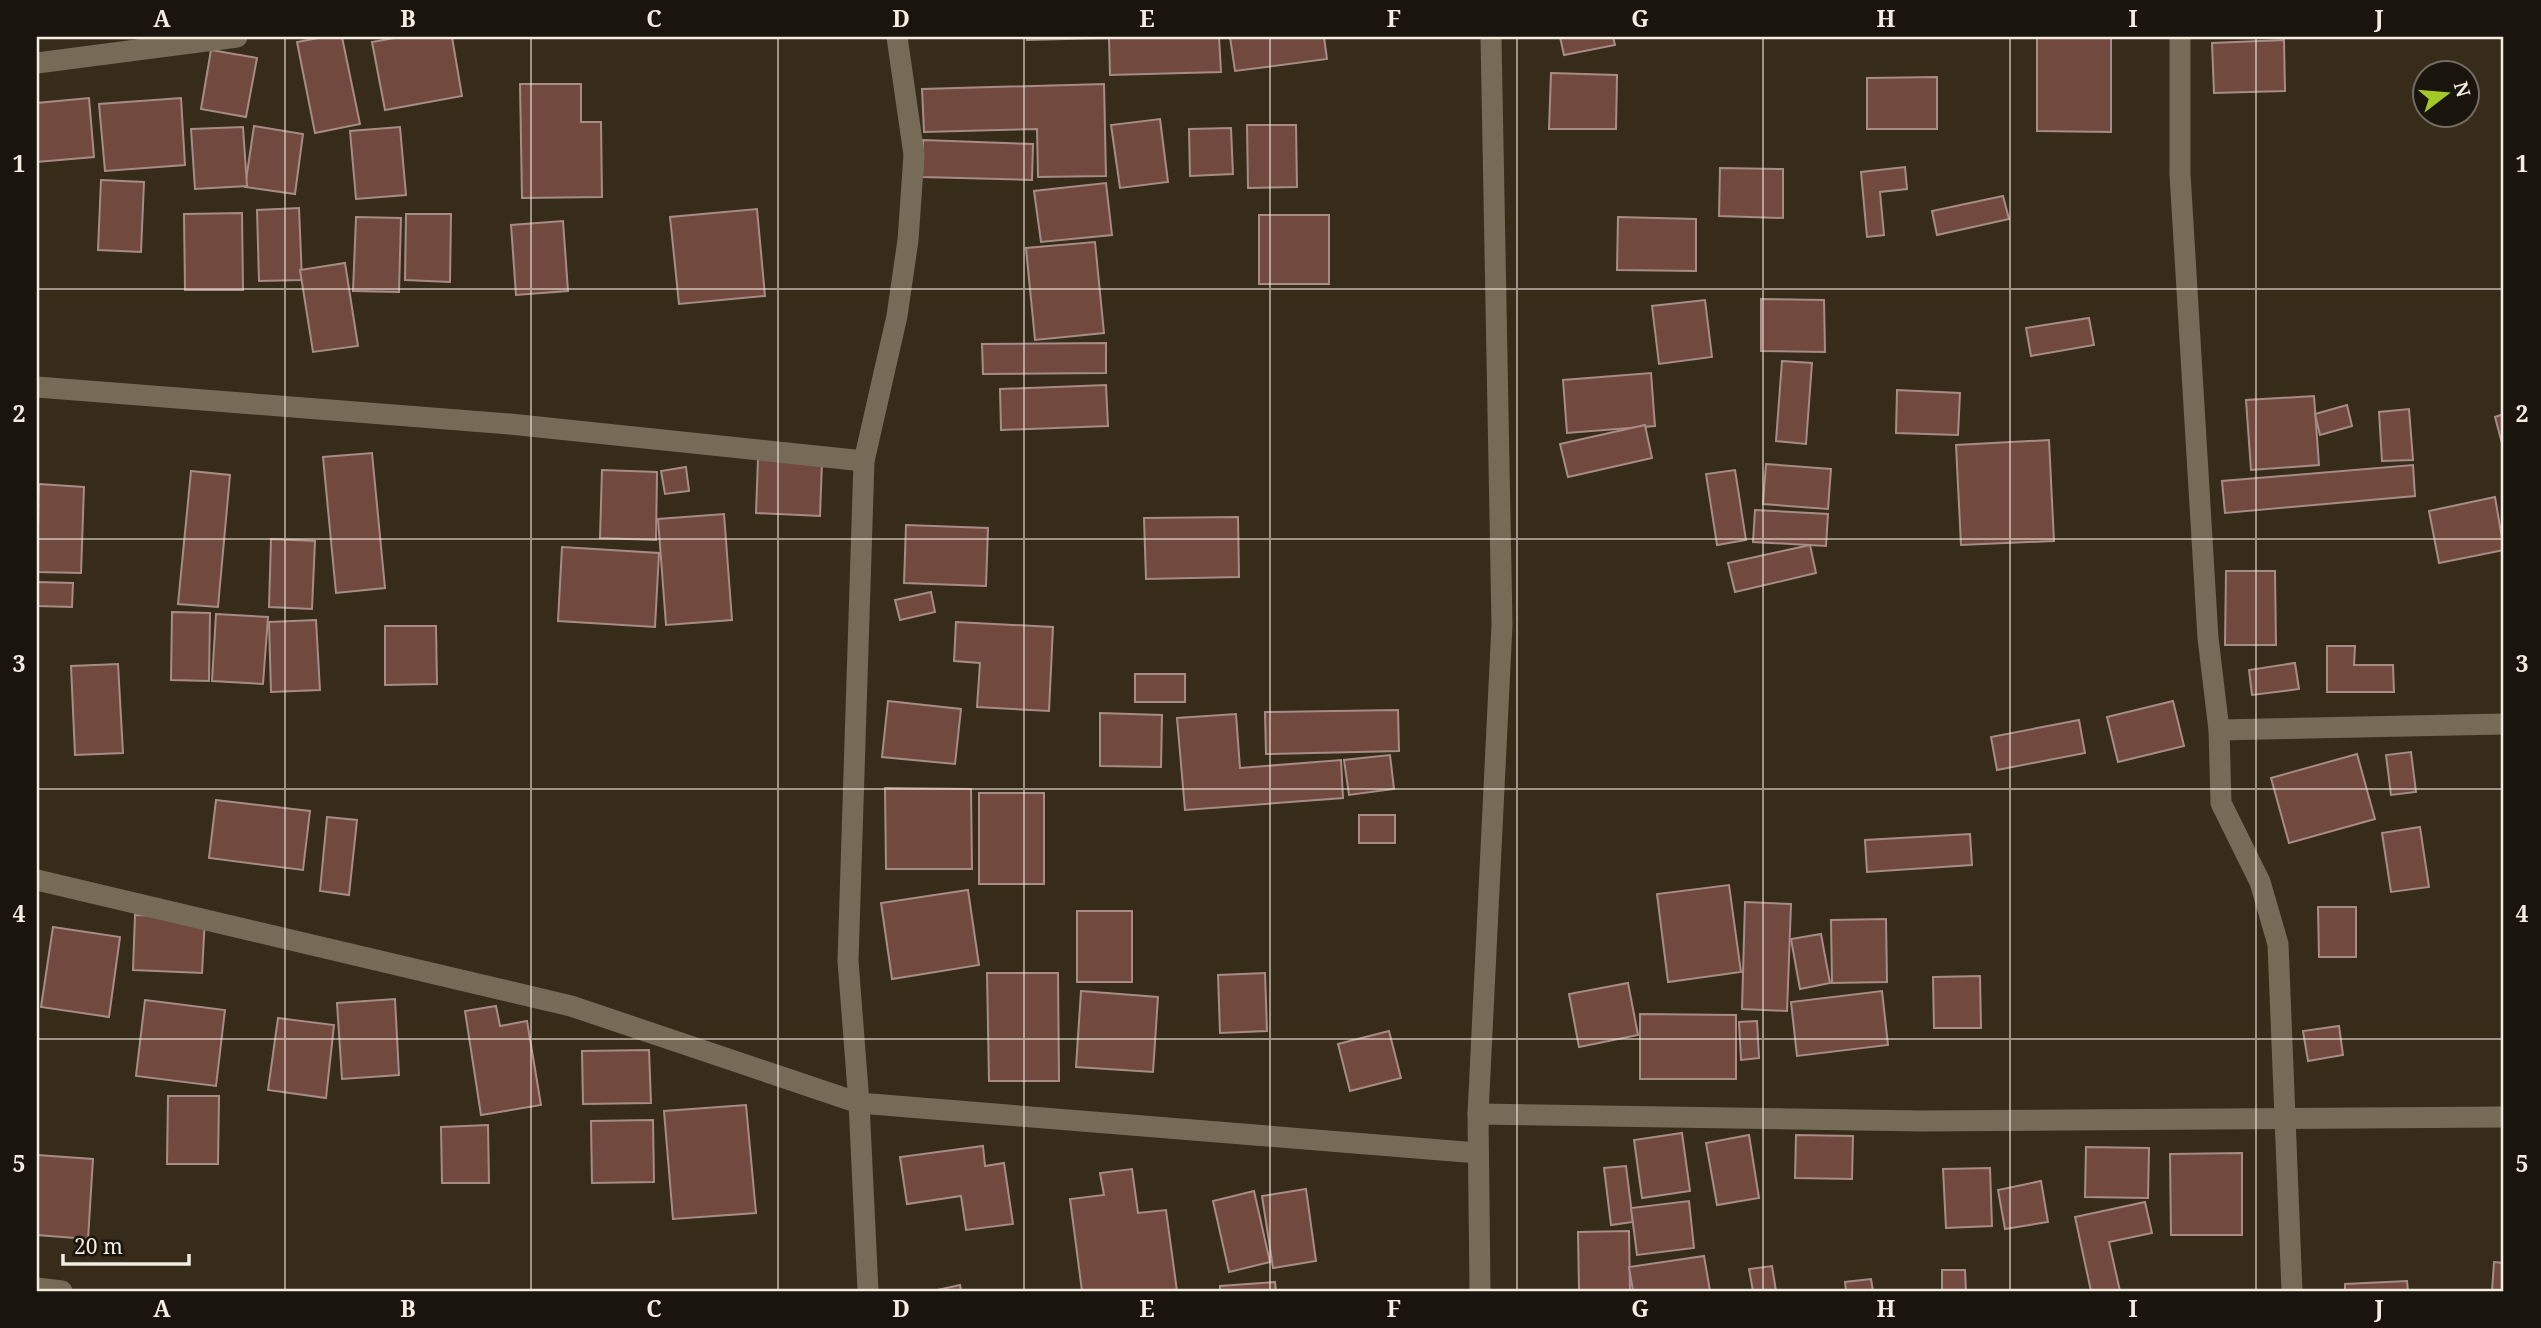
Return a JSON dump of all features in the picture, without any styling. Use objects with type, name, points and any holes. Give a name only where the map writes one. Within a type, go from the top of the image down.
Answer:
[{"type":"street","points":[[37,63],[237,37]]},
{"type":"street","points":[[868,1291],[859,1103],[848,961],[864,461],[897,316],[908,240],[914,155],[897,37]]},
{"type":"street","points":[[1480,1291],[1478,1114],[1502,625],[1491,37]]},
{"type":"street","points":[[2180,37],[2180,174],[2208,638],[2219,730],[2221,803],[2260,881],[2278,944],[2292,1291]]},
{"type":"street","points":[[37,387],[510,424],[864,461]]},
{"type":"street","points":[[2219,730],[2504,724]]},
{"type":"street","points":[[37,880],[571,1006],[859,1103],[1479,1153]]},
{"type":"street","points":[[1478,1114],[1922,1121],[2504,1116]]},
{"type":"street","points":[[37,1288],[62,1291]]},
{"type":"building","points":[[342,37],[360,124],[315,133],[297,42]]},
{"type":"building","points":[[400,37],[452,37],[462,96],[385,110],[372,42]]},
{"type":"building","points":[[1027,37],[1219,37],[1221,72],[1110,75],[1109,38],[1027,40]]},
{"type":"building","points":[[1230,37],[1324,37],[1327,59],[1235,71]]},
{"type":"building","points":[[1560,37],[1613,37],[1615,45],[1564,55]]},
{"type":"building","points":[[2037,37],[2111,37],[2111,132],[2037,131]]},
{"type":"building","points":[[2284,40],[2285,91],[2214,93],[2212,43]]},
{"type":"building","points":[[211,50],[257,58],[246,117],[201,109]]},
{"type":"building","points":[[1551,73],[1617,75],[1616,129],[1549,129]]},
{"type":"building","points":[[1937,77],[1937,129],[1867,129],[1867,78]]},
{"type":"building","points":[[520,84],[581,84],[581,122],[601,122],[602,197],[522,198]]},
{"type":"building","points":[[1104,84],[1106,176],[1038,177],[1037,129],[924,132],[922,89]]},
{"type":"building","points":[[89,98],[94,157],[37,162],[37,103]]},
{"type":"building","points":[[181,98],[185,165],[105,171],[99,104]]},
{"type":"building","points":[[1160,119],[1168,182],[1120,188],[1111,125]]},
{"type":"building","points":[[1247,125],[1296,125],[1297,187],[1248,188]]},
{"type":"building","points":[[254,126],[303,134],[295,194],[245,187]]},
{"type":"building","points":[[243,127],[247,186],[195,189],[191,129]]},
{"type":"building","points":[[400,127],[406,195],[356,199],[350,131]]},
{"type":"building","points":[[1231,128],[1233,174],[1190,176],[1189,129]]},
{"type":"building","points":[[923,140],[1033,144],[1032,180],[922,177]]},
{"type":"building","points":[[1905,167],[1907,189],[1880,192],[1884,235],[1867,237],[1861,172]]},
{"type":"building","points":[[1720,168],[1783,169],[1783,218],[1719,216]]},
{"type":"building","points":[[101,180],[144,182],[141,252],[98,250]]},
{"type":"building","points":[[1106,183],[1112,235],[1041,242],[1034,191]]},
{"type":"building","points":[[2003,196],[2009,219],[1937,235],[1932,211]]},
{"type":"building","points":[[299,208],[302,280],[259,281],[257,210]]},
{"type":"building","points":[[757,209],[765,296],[679,304],[670,217]]},
{"type":"building","points":[[242,213],[243,290],[185,290],[184,214]]},
{"type":"building","points":[[406,214],[451,214],[450,282],[405,280]]},
{"type":"building","points":[[1259,215],[1329,215],[1329,284],[1259,284]]},
{"type":"building","points":[[356,217],[401,218],[399,292],[353,291]]},
{"type":"building","points":[[1618,217],[1696,219],[1696,271],[1617,270]]},
{"type":"building","points":[[563,221],[568,291],[516,295],[511,225]]},
{"type":"building","points":[[1095,242],[1104,333],[1035,340],[1026,248]]},
{"type":"building","points":[[345,263],[358,346],[313,352],[300,270]]},
{"type":"building","points":[[1761,299],[1824,300],[1825,352],[1761,351]]},
{"type":"building","points":[[1705,300],[1712,357],[1659,364],[1652,306]]},
{"type":"building","points":[[2089,318],[2094,345],[2031,356],[2026,328]]},
{"type":"building","points":[[1106,343],[1106,373],[983,374],[982,344]]},
{"type":"building","points":[[1782,361],[1812,363],[1806,444],[1776,441]]},
{"type":"building","points":[[1651,373],[1655,426],[1567,433],[1563,380]]},
{"type":"building","points":[[1106,385],[1108,426],[1001,430],[1000,389]]},
{"type":"building","points":[[1897,390],[1960,393],[1958,435],[1896,433]]},
{"type":"building","points":[[2314,396],[2319,465],[2251,470],[2246,400]]},
{"type":"building","points":[[2347,405],[2352,426],[2320,435],[2315,414]]},
{"type":"building","points":[[2409,409],[2413,460],[2382,461],[2379,412]]},
{"type":"building","points":[[2504,414],[2504,451],[2495,417]]},
{"type":"building","points":[[1645,425],[1652,458],[1568,477],[1560,444]]},
{"type":"building","points":[[2049,440],[2054,541],[1961,545],[1956,445]]},
{"type":"building","points":[[372,453],[385,588],[336,593],[323,457]]},
{"type":"building","points":[[758,459],[822,462],[820,516],[756,513]]},
{"type":"building","points":[[1766,464],[1831,469],[1828,509],[1763,504]]},
{"type":"building","points":[[2413,465],[2415,496],[2225,513],[2222,481]]},
{"type":"building","points":[[686,467],[689,491],[665,494],[661,471]]},
{"type":"building","points":[[602,470],[657,472],[656,540],[600,538]]},
{"type":"building","points":[[1735,470],[1746,540],[1717,545],[1706,474]]},
{"type":"building","points":[[191,471],[230,475],[218,607],[178,604]]},
{"type":"building","points":[[39,484],[84,487],[81,573],[37,572]]},
{"type":"building","points":[[2495,497],[2504,550],[2439,563],[2429,511]]},
{"type":"building","points":[[1755,510],[1828,514],[1826,546],[1753,542]]},
{"type":"building","points":[[724,514],[732,620],[666,625],[658,519]]},
{"type":"building","points":[[1238,517],[1239,577],[1146,579],[1144,518]]},
{"type":"building","points":[[906,525],[988,528],[986,586],[904,583]]},
{"type":"building","points":[[271,539],[315,541],[312,609],[269,607]]},
{"type":"building","points":[[1810,545],[1816,573],[1735,592],[1728,563]]},
{"type":"building","points":[[562,547],[659,553],[655,627],[558,621]]},
{"type":"building","points":[[2226,571],[2275,571],[2276,645],[2225,645]]},
{"type":"building","points":[[37,582],[73,583],[72,607],[37,606]]},
{"type":"building","points":[[931,592],[935,612],[900,620],[895,600]]},
{"type":"building","points":[[172,612],[210,613],[209,681],[171,680]]},
{"type":"building","points":[[216,614],[268,617],[263,684],[212,681]]},
{"type":"building","points":[[316,620],[320,690],[271,692],[269,622]]},
{"type":"building","points":[[956,622],[1053,627],[1049,711],[977,707],[980,663],[954,661]]},
{"type":"building","points":[[385,626],[436,626],[437,684],[385,685]]},
{"type":"building","points":[[2327,646],[2355,646],[2354,665],[2393,665],[2394,692],[2327,692]]},
{"type":"building","points":[[2295,663],[2299,689],[2252,695],[2249,670]]},
{"type":"building","points":[[118,664],[123,753],[75,755],[71,666]]},
{"type":"building","points":[[1135,674],[1185,674],[1185,702],[1135,702]]},
{"type":"building","points":[[888,701],[961,709],[955,764],[882,757]]},
{"type":"building","points":[[2173,701],[2184,746],[2118,762],[2107,717]]},
{"type":"building","points":[[1398,710],[1399,751],[1266,754],[1265,712]]},
{"type":"building","points":[[1100,713],[1162,715],[1161,767],[1100,766]]},
{"type":"building","points":[[1236,714],[1240,768],[1341,760],[1343,798],[1185,810],[1177,718]]},
{"type":"building","points":[[2079,720],[2085,753],[1997,770],[1991,737]]},
{"type":"building","points":[[2411,752],[2416,792],[2391,795],[2386,755]]},
{"type":"building","points":[[2357,754],[2375,819],[2289,843],[2271,778]]},
{"type":"building","points":[[1390,755],[1394,789],[1349,795],[1344,760]]},
{"type":"building","points":[[885,788],[971,789],[972,869],[886,869]]},
{"type":"building","points":[[979,793],[1044,793],[1044,884],[979,884]]},
{"type":"building","points":[[216,800],[310,811],[303,870],[209,858]]},
{"type":"building","points":[[1359,815],[1395,815],[1395,843],[1359,843]]},
{"type":"building","points":[[327,817],[357,820],[349,895],[320,891]]},
{"type":"building","points":[[2420,827],[2429,887],[2391,892],[2382,833]]},
{"type":"building","points":[[1970,834],[1972,865],[1867,872],[1865,840]]},
{"type":"building","points":[[1729,885],[1741,972],[1668,982],[1657,894]]},
{"type":"building","points":[[968,890],[979,965],[892,979],[881,903]]},
{"type":"building","points":[[1745,902],[1791,904],[1787,1011],[1742,1009]]},
{"type":"building","points":[[2318,907],[2356,907],[2356,957],[2319,957]]},
{"type":"building","points":[[1077,911],[1132,911],[1132,982],[1077,982]]},
{"type":"building","points":[[135,915],[205,918],[202,973],[133,970]]},
{"type":"building","points":[[1886,919],[1887,982],[1832,983],[1831,920]]},
{"type":"building","points":[[53,927],[120,937],[109,1017],[41,1007]]},
{"type":"building","points":[[1821,934],[1830,983],[1800,989],[1791,939]]},
{"type":"building","points":[[987,973],[1058,973],[1059,1081],[989,1081]]},
{"type":"building","points":[[1265,973],[1267,1031],[1220,1033],[1218,975]]},
{"type":"building","points":[[1980,976],[1981,1028],[1934,1028],[1933,977]]},
{"type":"building","points":[[1628,983],[1638,1035],[1579,1047],[1569,994]]},
{"type":"building","points":[[1081,991],[1158,997],[1153,1072],[1076,1067]]},
{"type":"building","points":[[1882,991],[1888,1045],[1797,1056],[1791,1002]]},
{"type":"building","points":[[395,999],[399,1075],[342,1079],[337,1003]]},
{"type":"building","points":[[145,1000],[225,1010],[216,1086],[136,1076]]},
{"type":"building","points":[[496,1006],[500,1026],[527,1021],[541,1105],[481,1115],[465,1011]]},
{"type":"building","points":[[1640,1014],[1736,1015],[1736,1079],[1640,1079]]},
{"type":"building","points":[[278,1018],[334,1025],[326,1098],[268,1090]]},
{"type":"building","points":[[1757,1021],[1759,1058],[1741,1060],[1739,1022]]},
{"type":"building","points":[[2339,1026],[2343,1055],[2308,1061],[2303,1031]]},
{"type":"building","points":[[1389,1031],[1401,1078],[1350,1091],[1338,1044]]},
{"type":"building","points":[[649,1050],[651,1103],[583,1104],[582,1051]]},
{"type":"building","points":[[168,1096],[219,1096],[218,1164],[167,1164]]},
{"type":"building","points":[[746,1105],[756,1213],[673,1219],[664,1111]]},
{"type":"building","points":[[653,1120],[654,1182],[592,1183],[591,1121]]},
{"type":"building","points":[[488,1125],[489,1183],[442,1183],[441,1127]]},
{"type":"building","points":[[1682,1133],[1690,1191],[1642,1198],[1634,1140]]},
{"type":"building","points":[[1749,1135],[1759,1198],[1717,1205],[1706,1143]]},
{"type":"building","points":[[1796,1135],[1853,1136],[1852,1179],[1795,1178]]},
{"type":"building","points":[[983,1146],[985,1166],[1004,1163],[1013,1224],[966,1230],[961,1196],[907,1204],[900,1157]]},
{"type":"building","points":[[2086,1147],[2149,1148],[2148,1198],[2085,1197]]},
{"type":"building","points":[[2242,1153],[2242,1235],[2171,1235],[2170,1154]]},
{"type":"building","points":[[37,1155],[93,1159],[88,1239],[37,1235]]},
{"type":"building","points":[[1626,1166],[1633,1222],[1611,1225],[1604,1168]]},
{"type":"building","points":[[1990,1168],[1992,1226],[1946,1228],[1943,1169]]},
{"type":"building","points":[[1132,1169],[1138,1213],[1166,1210],[1177,1291],[1082,1291],[1070,1199],[1104,1195],[1100,1173]]},
{"type":"building","points":[[2041,1181],[2048,1222],[2005,1229],[1998,1190]]},
{"type":"building","points":[[1306,1189],[1316,1261],[1273,1268],[1262,1196]]},
{"type":"building","points":[[1254,1191],[1270,1262],[1229,1272],[1213,1201]]},
{"type":"building","points":[[1689,1201],[1694,1248],[1637,1255],[1631,1208]]},
{"type":"building","points":[[2145,1202],[2152,1233],[2109,1242],[2120,1291],[2091,1291],[2075,1217]]},
{"type":"building","points":[[1629,1231],[1630,1291],[1579,1291],[1578,1232]]},
{"type":"building","points":[[1704,1256],[1710,1291],[1633,1291],[1629,1267]]},
{"type":"building","points":[[2494,1262],[2504,1263],[2504,1291],[2492,1291]]},
{"type":"building","points":[[1772,1266],[1776,1291],[1753,1291],[1749,1269]]},
{"type":"building","points":[[1942,1270],[1965,1270],[1966,1291],[1942,1291]]},
{"type":"building","points":[[1871,1279],[1873,1291],[1846,1291],[1845,1282]]},
{"type":"building","points":[[2407,1281],[2408,1291],[2345,1291],[2345,1284]]},
{"type":"building","points":[[1275,1282],[1276,1291],[1220,1291],[1220,1286]]},
{"type":"building","points":[[960,1285],[961,1291],[933,1291]]}]
